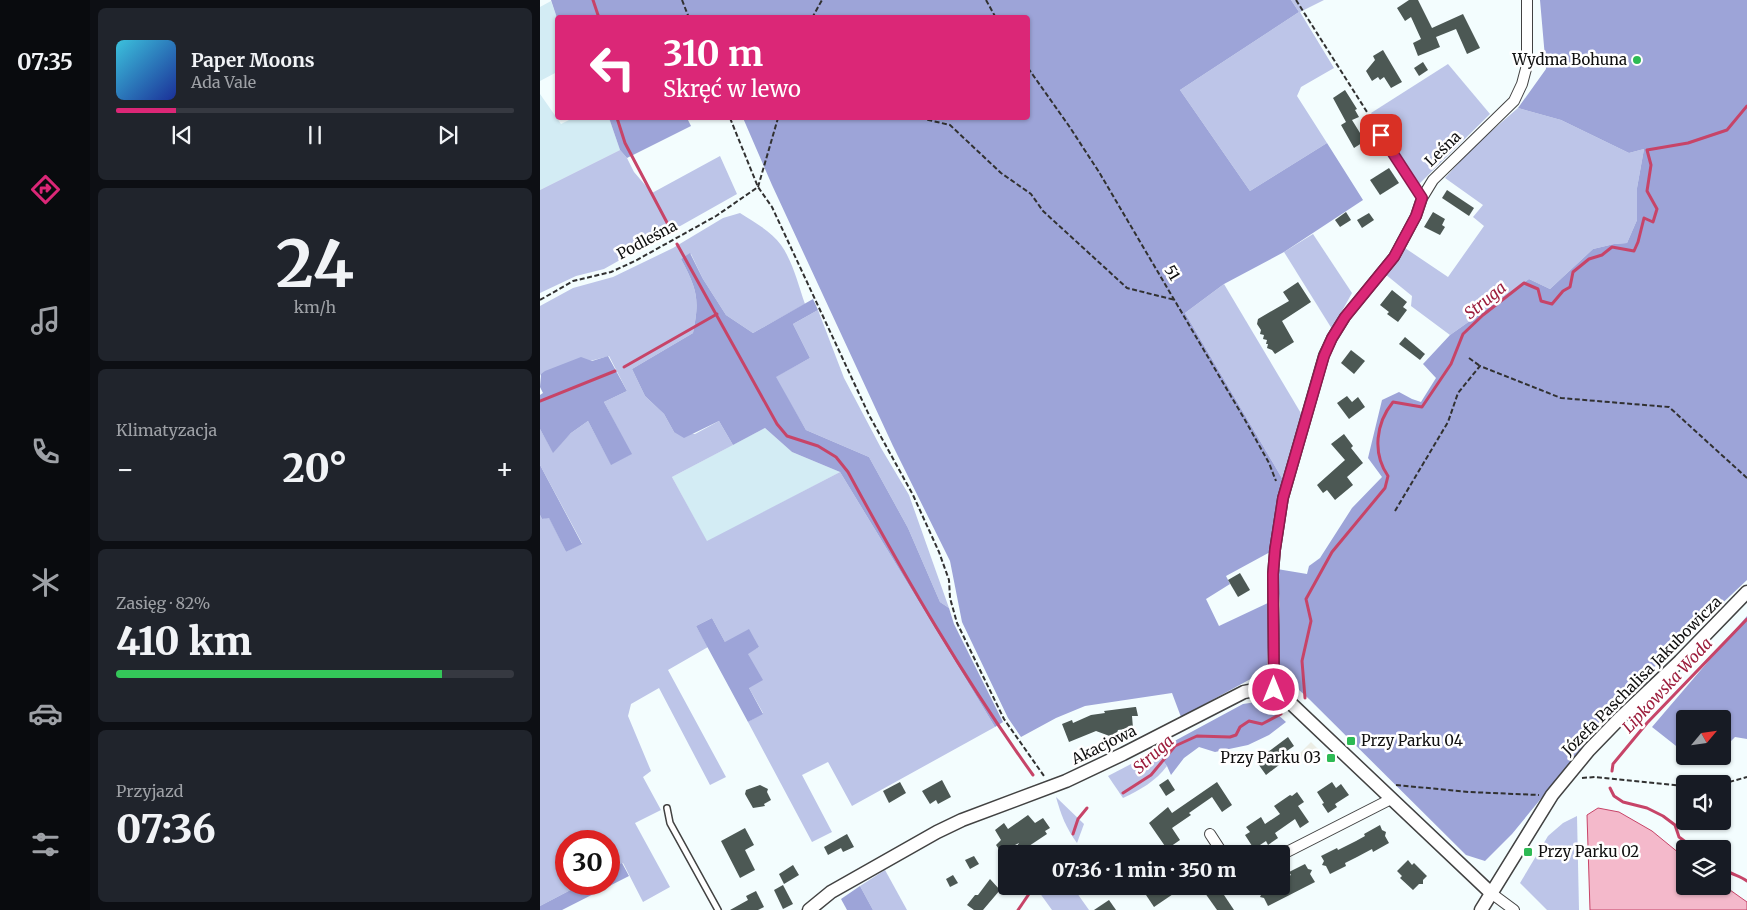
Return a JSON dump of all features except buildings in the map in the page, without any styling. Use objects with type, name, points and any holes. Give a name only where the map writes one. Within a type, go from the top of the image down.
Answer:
[{"type":"street","name":"Leśna","points":[[1274,690],[1273,574],[1275,550],[1283,498],[1321,365],[1328,347],[1345,317],[1394,257],[1416,216],[1422,198],[1434,180],[1514,101],[1522,84],[1527,65],[1526,0]]},
{"type":"street","name":"Józefa Paschalisa Jakubowicza","points":[[1481,910],[1562,781],[1614,723],[1680,661],[1747,592]]},
{"type":"street","name":"Akacjowa","points":[[809,910],[846,884],[936,832],[962,820],[1050,787],[1123,754],[1244,692],[1260,689],[1274,690]]},
{"type":"street","points":[[1274,690],[1282,695],[1492,894],[1514,910]]},
{"type":"street","points":[[1290,850],[1388,796]]},
{"type":"street","points":[[1210,834],[1217,845]]},
{"type":"lane","points":[[1371,119],[1422,198]]},
{"type":"lane","points":[[667,808],[670,823],[718,910]]},
{"type":"path","points":[[682,0],[688,15]]},
{"type":"path","points":[[814,15],[822,0]]},
{"type":"path","points":[[986,0],[994,15]]},
{"type":"path","points":[[1296,0],[1371,119]]},
{"type":"path","name":"51","points":[[1030,71],[1099,172],[1175,300],[1269,463],[1283,498]]},
{"type":"path","points":[[731,120],[758,187],[772,207],[869,415],[913,495],[940,552],[949,580],[950,598],[957,623],[1004,719],[1048,781],[1050,787]]},
{"type":"path","points":[[758,187],[777,120]]},
{"type":"path","points":[[929,120],[950,125],[1000,173],[1031,194],[1043,211],[1127,288],[1175,300]]},
{"type":"path","name":"Podleśna","points":[[540,300],[573,281],[611,272],[635,261],[716,216],[758,187]]},
{"type":"path","points":[[1469,358],[1480,366],[1561,398],[1669,407],[1747,478]]},
{"type":"path","points":[[1395,511],[1448,422],[1458,393],[1480,366]]},
{"type":"path","points":[[1562,781],[1595,777],[1676,785]]},
{"type":"path","points":[[1731,781],[1747,777]]},
{"type":"path","points":[[1388,796],[1392,785],[1469,792],[1552,795]]},
{"type":"shaded area","points":[[551,0],[1291,0],[1299,12],[1180,90],[1250,191],[1327,143],[1363,200],[1284,252],[1224,284],[1185,313],[1283,480],[1276,505],[1272,551],[1226,576],[1230,584],[1206,599],[1219,626],[1270,602],[1267,670],[1181,717],[1172,693],[1085,706],[1056,718],[1021,737],[1008,718],[962,622],[950,561],[893,446],[744,120],[1030,120],[1030,15],[556,15]]},
{"type":"shaded area","points":[[1291,0],[1324,0],[1300,12],[1334,68],[1301,87],[1297,96],[1327,143],[1250,191],[1180,90],[1299,12]]},
{"type":"shaded area","points":[[1540,0],[1747,0],[1747,580],[1614,705],[1512,834],[1485,861],[1466,855],[1309,699],[1277,670],[1280,605],[1277,569],[1307,574],[1309,566],[1320,558],[1352,508],[1382,477],[1368,458],[1382,400],[1399,392],[1421,402],[1436,378],[1423,364],[1450,335],[1529,279],[1550,289],[1593,249],[1627,243],[1637,220],[1637,188],[1644,149],[1629,153],[1561,120],[1518,108],[1546,69]]},
{"type":"shaded area","points":[[551,1],[556,15],[555,73],[540,81],[540,7]]},
{"type":"shaded area","points":[[1448,64],[1490,114],[1418,185],[1371,113]]},
{"type":"shaded area","points":[[540,94],[555,115],[555,120],[558,120],[561,124],[569,120],[610,120],[620,150],[540,190]]},
{"type":"shaded area","points":[[1518,108],[1561,120],[1629,153],[1644,149],[1637,188],[1637,220],[1627,243],[1593,249],[1550,289],[1529,279],[1450,335],[1411,306],[1412,296],[1385,274],[1405,248],[1448,277],[1484,226],[1473,217],[1483,205],[1445,178],[1473,147]]},
{"type":"shaded area","points":[[610,120],[688,120],[691,126],[627,158],[620,150]]},
{"type":"shaded area","points":[[620,150],[627,158],[634,172],[652,193],[720,156],[737,194],[604,269],[576,276],[540,293],[540,190]]},
{"type":"shaded area","points":[[740,213],[777,240],[792,266],[805,304],[753,333],[726,315],[703,279],[691,254],[681,259],[691,278],[696,294],[693,333],[632,369],[645,396],[664,414],[674,432],[695,434],[719,421],[733,445],[672,477],[707,541],[840,472],[995,727],[852,806],[828,762],[802,775],[832,832],[812,842],[748,722],[763,713],[749,688],[748,653],[759,647],[725,642],[712,618],[696,626],[708,647],[668,670],[726,777],[710,785],[659,688],[631,704],[628,716],[651,771],[643,777],[661,810],[635,823],[670,887],[643,902],[623,863],[620,864],[620,830],[555,830],[555,895],[561,895],[540,906],[540,515],[542,519],[549,517],[566,552],[582,543],[540,465],[540,429],[553,452],[571,433],[588,421],[611,464],[631,454],[604,402],[627,391],[609,356],[541,374],[540,376],[540,306],[573,288],[613,277],[673,248],[723,218]]},
{"type":"shaded area","points":[[1313,234],[1352,293],[1332,329],[1284,252]]},
{"type":"shaded area","points":[[690,253],[703,279],[726,315],[753,333],[813,299],[818,310],[793,324],[810,358],[776,377],[806,430],[869,457],[908,528],[940,602],[949,608],[954,624],[1003,722],[995,727],[840,472],[792,452],[765,428],[733,445],[719,421],[684,438],[674,432],[664,414],[645,396],[632,369],[693,333],[696,294],[691,278],[681,259]]},
{"type":"shaded area","points":[[1224,284],[1302,415],[1283,480],[1185,313]]},
{"type":"shaded area","points":[[818,310],[844,378],[881,448],[909,495],[949,608],[940,602],[908,528],[869,457],[806,430],[775,377],[810,358],[793,324]]},
{"type":"shaded area","points":[[608,356],[627,391],[604,402],[632,454],[611,465],[588,421],[571,433],[553,453],[540,429],[540,395],[543,393],[540,387],[541,374],[581,357],[592,361]]},
{"type":"shaded area","points":[[765,428],[792,452],[840,472],[707,542],[672,477]]},
{"type":"shaded area","points":[[540,465],[582,544],[566,552],[549,518],[542,519],[540,515]]},
{"type":"shaded area","points":[[1747,616],[1747,739],[1735,737],[1731,741],[1731,710],[1676,710],[1676,746],[1652,727]]},
{"type":"shaded area","points":[[712,618],[725,642],[749,629],[759,647],[748,654],[763,680],[749,688],[763,714],[748,722],[696,626]]},
{"type":"shaded area","points":[[1263,701],[1286,722],[1269,735],[1248,745],[1215,752],[1199,747],[1184,758],[1171,775],[1156,751],[1243,704]]},
{"type":"shaded area","points":[[1311,742],[1322,753],[1310,765],[1299,754]]},
{"type":"shaded area","points":[[1156,751],[1167,766],[1147,785],[1123,798],[1108,776]]},
{"type":"shaded area","points":[[1056,797],[1084,824],[1077,843],[1064,821]]},
{"type":"shaded area","points":[[1598,808],[1619,812],[1652,831],[1676,851],[1676,895],[1731,895],[1731,891],[1747,902],[1747,910],[1590,910],[1587,815]]},
{"type":"shaded area","points":[[1577,816],[1579,910],[1547,910],[1520,883],[1548,836],[1563,823]]},
{"type":"shaded area","points":[[622,863],[629,876],[620,881],[620,864]]},
{"type":"shaded area","points":[[885,870],[907,910],[873,910],[860,886]]},
{"type":"shaded area","points":[[860,886],[873,910],[847,910],[841,899]]},
{"type":"shaded area","points":[[561,895],[592,895],[562,910],[540,910],[540,906]]},
{"type":"shaded area","points":[[1041,895],[1078,895],[1089,910],[1052,910]]},
{"type":"waterway","points":[[593,0],[598,15]]},
{"type":"waterway","name":"Struga","points":[[1305,698],[1302,661],[1311,621],[1306,599],[1332,552],[1385,488],[1388,476],[1380,458],[1378,438],[1387,410],[1393,402],[1422,407],[1451,364],[1463,334],[1483,315],[1524,283],[1538,289],[1541,301],[1552,304],[1563,291],[1570,287],[1573,272],[1589,259],[1602,255],[1612,247],[1634,251],[1644,218],[1653,222],[1657,209],[1647,191],[1651,165],[1647,150],[1688,143],[1727,130],[1747,106]]},
{"type":"waterway","points":[[618,120],[625,143],[672,232]]},
{"type":"waterway","points":[[677,244],[777,424],[787,436],[818,446],[836,457],[848,472],[891,550],[959,665],[1033,775]]},
{"type":"waterway","points":[[624,367],[717,314]]},
{"type":"waterway","points":[[540,401],[615,371]]},
{"type":"waterway","name":"Lipkowska Woda","points":[[1612,771],[1613,764],[1647,723],[1747,619]]},
{"type":"waterway","name":"Struga","points":[[1123,793],[1151,775],[1175,746],[1197,736],[1230,737],[1236,735],[1240,727],[1249,721],[1262,724],[1281,714]]},
{"type":"waterway","name":"Lipkowska Woda","points":[[1610,788],[1614,796],[1623,802],[1647,808],[1663,816],[1675,825],[1679,837],[1683,840]]},
{"type":"waterway","name":"Struga","points":[[1073,834],[1078,819],[1087,808]]},
{"type":"waterway","name":"Lipkowska Woda","points":[[1731,873],[1747,881]]},
{"type":"waterway","name":"Struga","points":[[1018,910],[1028,895]]},
{"type":"place","name":"Wydma Bohuna","points":[[1637,60]]},
{"type":"place","name":"Przy Parku 04","points":[[1351,741]]},
{"type":"place","name":"Przy Parku 03","points":[[1331,758]]},
{"type":"place","name":"Przy Parku 02","points":[[1528,852]]},
{"type":"route","points":[[1274,690],[1273,574],[1275,550],[1283,498],[1324,356],[1345,317],[1360,296],[1394,257],[1416,216],[1422,198],[1381,135]]}]
